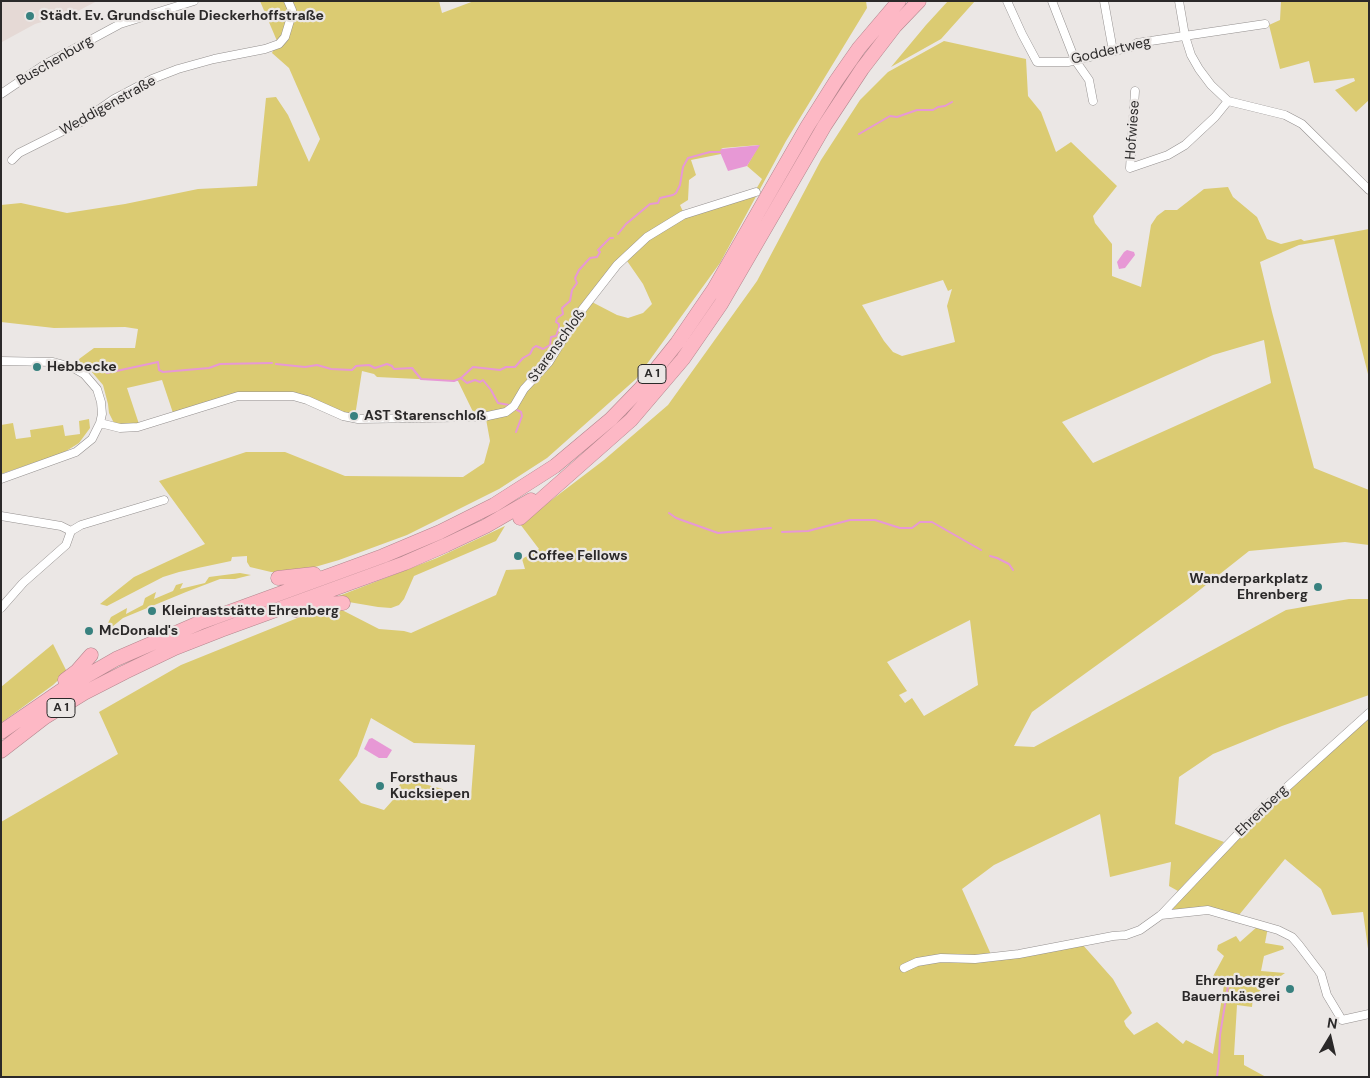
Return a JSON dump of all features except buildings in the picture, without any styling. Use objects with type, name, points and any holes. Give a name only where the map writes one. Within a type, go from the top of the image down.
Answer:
[{"type":"highway","name":"A 1","points":[[1,732],[34,707],[116,659],[226,612],[383,556],[440,532],[494,505],[555,466],[611,419],[641,388],[677,344],[714,289],[760,196],[780,174],[836,81],[859,48],[899,1]]},
{"type":"highway","name":"A 1","points":[[1,750],[45,717],[84,693],[175,648],[404,563],[486,526],[558,483],[594,454],[631,420],[683,359],[721,304],[825,125],[862,69],[895,26],[919,1]]},
{"type":"highway","points":[[520,518],[558,483]]},
{"type":"highway","points":[[278,578],[335,573]]},
{"type":"highway","points":[[263,614],[343,603]]},
{"type":"highway","points":[[34,707],[77,671],[91,655]]},
{"type":"street","name":"Buschenburg","points":[[1,94],[44,65],[120,24],[194,1]]},
{"type":"street","name":"Weddigenstraße","points":[[12,160],[19,153],[75,125],[114,99],[152,79],[214,59],[265,50],[279,44],[285,37],[291,17],[292,10],[288,1]]},
{"type":"street","name":"Goddertweg","points":[[1007,1],[1037,62],[1053,63],[1075,60],[1131,47],[1137,43],[1265,24]]},
{"type":"street","points":[[1052,1],[1075,60],[1089,80],[1093,102]]},
{"type":"street","points":[[1104,1],[1113,50]]},
{"type":"street","points":[[1179,1],[1185,36],[1191,55],[1211,85],[1228,101],[1285,115],[1302,124],[1369,190]]},
{"type":"street","name":"Hofwiese","points":[[1135,92],[1130,168],[1168,155],[1185,145],[1228,101]]},
{"type":"street","name":"Starenschloß","points":[[100,423],[120,428],[138,427],[238,396],[293,396],[343,416],[358,419],[483,418],[506,412],[514,406],[524,389],[549,362],[578,315],[617,264],[647,238],[683,215],[760,196]]},
{"type":"street","points":[[1,361],[53,362],[72,367],[84,374],[97,390],[101,402],[100,423],[92,439],[76,452],[1,479]]},
{"type":"street","points":[[1,608],[23,582],[66,545],[71,531],[81,524],[164,500]]},
{"type":"street","points":[[1,516],[61,526],[71,531]]},
{"type":"street","name":"Ehrenberg","points":[[904,968],[917,962],[941,958],[991,958],[1126,935],[1140,930],[1161,915],[1257,814],[1369,713]]},
{"type":"street","name":"Ehrenberg","points":[[1161,915],[1208,910],[1278,930],[1292,938],[1322,974],[1327,995],[1342,1020],[1369,1014]]},
{"type":"shaded area","name":"Städt. Ev. Grundschule Dieckerhoffstraße","points":[[1,1],[97,1],[78,11],[35,24],[2,42]]},
{"type":"shaded area","points":[[260,1],[439,1],[442,13],[474,1],[866,1],[867,8],[786,141],[720,263],[636,379],[547,458],[499,489],[407,535],[339,560],[308,569],[271,572],[250,567],[247,562],[247,556],[232,557],[231,561],[163,577],[107,606],[100,604],[134,577],[205,544],[159,481],[246,452],[285,452],[345,476],[463,477],[484,463],[490,441],[486,419],[475,416],[458,381],[377,377],[374,374],[362,371],[355,416],[265,392],[173,413],[162,380],[127,388],[139,424],[119,424],[114,423],[109,413],[103,385],[91,371],[75,362],[94,348],[135,348],[138,329],[125,327],[54,328],[1,322],[1,205],[21,203],[67,213],[125,204],[198,189],[257,186],[266,98],[276,97],[288,115],[309,162],[320,139],[289,68],[272,53],[277,41]],"holes":[[[759,145],[747,166],[762,179],[755,191],[685,216],[680,205],[688,200],[689,180],[696,175],[691,160],[721,154],[721,149],[723,148]],[[625,258],[643,284],[652,304],[643,313],[628,318],[617,315],[590,301]]]},
{"type":"shaded area","points":[[948,1],[975,1],[941,39],[891,67],[926,25]]},
{"type":"shaded area","points":[[1281,1],[1369,1],[1369,100],[1356,112],[1335,90],[1355,81],[1354,78],[1314,83],[1309,61],[1280,69],[1269,25],[1280,20]]},
{"type":"shaded area","points":[[944,41],[1026,59],[1028,96],[1041,112],[1056,152],[1071,142],[1117,186],[1093,216],[1095,223],[1112,244],[1112,276],[1141,287],[1151,225],[1157,216],[1165,210],[1177,210],[1204,189],[1228,187],[1233,197],[1257,217],[1267,239],[1281,244],[1301,239],[1304,241],[1369,229],[1369,378],[1334,239],[1299,245],[1260,262],[1314,468],[1369,490],[1369,545],[1345,542],[1249,551],[1187,600],[1032,712],[1014,746],[1034,747],[1286,610],[1349,599],[1369,599],[1369,695],[1282,726],[1213,754],[1179,777],[1175,824],[1224,842],[1178,891],[1169,886],[1171,862],[1110,877],[1100,814],[994,865],[962,889],[993,959],[1082,944],[1113,979],[1132,1013],[1124,1021],[1134,1035],[1157,1022],[1183,1044],[1186,1040],[1213,1054],[1224,985],[1211,980],[1224,956],[1217,950],[1218,945],[1236,936],[1240,942],[1258,926],[1268,927],[1265,943],[1283,946],[1284,949],[1264,956],[1261,971],[1285,973],[1253,996],[1252,1007],[1237,1005],[1234,1055],[1244,1055],[1244,1065],[1266,1077],[1,1077],[1,822],[118,754],[99,712],[181,665],[300,617],[340,609],[379,629],[411,633],[496,595],[506,570],[525,569],[522,559],[539,549],[520,524],[604,460],[668,405],[757,281],[821,160],[860,100],[888,72]],"holes":[[[943,280],[948,291],[952,289],[947,306],[955,342],[902,356],[893,352],[884,341],[862,305]],[[1264,340],[1271,383],[1093,463],[1062,422],[1213,355]],[[970,620],[978,685],[924,716],[912,698],[905,703],[899,695],[907,691],[887,662]],[[371,718],[414,743],[475,745],[471,797],[403,778],[392,801],[384,810],[361,803],[339,780],[357,756]]]},
{"type":"shaded area","points":[[760,145],[747,166],[728,171],[720,152],[721,149]]},
{"type":"shaded area","points":[[1127,250],[1134,252],[1135,255],[1125,268],[1119,269],[1117,262]]},
{"type":"shaded area","points":[[89,419],[90,428],[79,443],[63,453],[1,474],[1,425],[13,423],[16,439],[31,437],[30,430],[63,425],[65,436],[80,434],[79,421]]},
{"type":"shaded area","points":[[505,526],[496,541],[414,576],[404,599],[399,605],[391,608],[378,607],[331,599],[437,558]]},
{"type":"shaded area","points":[[240,573],[251,575],[235,579],[220,579],[123,618],[107,631],[105,629],[111,617],[127,608],[126,614],[143,605],[145,598],[156,592],[154,599],[173,591],[176,585],[183,583],[180,589],[205,583],[209,577]]},
{"type":"shaded area","points":[[53,644],[67,672],[53,685],[1,723],[1,687]]},
{"type":"shaded area","points":[[1369,715],[1369,956],[1363,912],[1332,915],[1321,889],[1285,859],[1239,915],[1206,906],[1174,911],[1172,906],[1260,813]]},
{"type":"shaded area","points":[[372,738],[392,750],[387,758],[379,758],[364,749],[369,739]]},
{"type":"waterway","points":[[859,134],[890,116],[897,117],[917,110],[933,110],[952,102]]},
{"type":"waterway","name":"Hebbecke","points":[[618,234],[626,224],[650,204],[658,203],[660,198],[676,193],[680,185],[683,167],[688,158],[710,152],[720,152]]},
{"type":"waterway","name":"Hebbecke","points":[[276,364],[305,367],[317,365],[331,369],[352,370],[356,366],[369,365],[375,368],[387,364],[394,369],[412,368],[421,379],[454,381],[461,378],[473,367],[500,370],[506,367],[515,367],[536,346],[543,349],[550,345],[551,337],[556,336],[559,328],[559,324],[556,322],[557,318],[563,314],[562,308],[570,301],[572,290],[577,283],[575,278],[579,270],[590,258],[597,257],[600,252],[598,250],[610,238],[613,238]]},
{"type":"waterway","name":"Hebbecke","points":[[104,371],[107,373],[158,362],[159,370],[163,372],[209,368],[220,364],[272,363]]},
{"type":"waterway","points":[[462,379],[467,383],[483,380],[498,403],[509,405]]},
{"type":"waterway","points":[[516,432],[522,416],[521,412],[517,410]]},
{"type":"waterway","points":[[669,513],[676,518],[718,533],[771,528]]},
{"type":"waterway","points":[[782,532],[808,531],[850,520],[875,520],[900,528],[912,528],[920,522],[932,522],[981,550]]},
{"type":"waterway","points":[[990,556],[1009,564],[1013,570]]},
{"type":"waterway","points":[[1217,1077],[1220,1035],[1229,980]]},
{"type":"place","name":"Städt. Ev. Grundschule Dieckerhoffstraße","points":[[30,16]]},
{"type":"place","name":"Hebbecke","points":[[37,367]]},
{"type":"place","name":"AST Starenschloß","points":[[354,416]]},
{"type":"place","name":"Coffee Fellows","points":[[518,556]]},
{"type":"place","name":"Wanderparkplatz Ehrenberg","points":[[1318,587]]},
{"type":"place","name":"Kleinraststätte Ehrenberg","points":[[152,611]]},
{"type":"place","name":"McDonald's","points":[[89,631]]},
{"type":"place","name":"Forsthaus Kucksiepen","points":[[380,786]]},
{"type":"place","name":"Ehrenberger Bauernkäserei","points":[[1290,989]]}]
